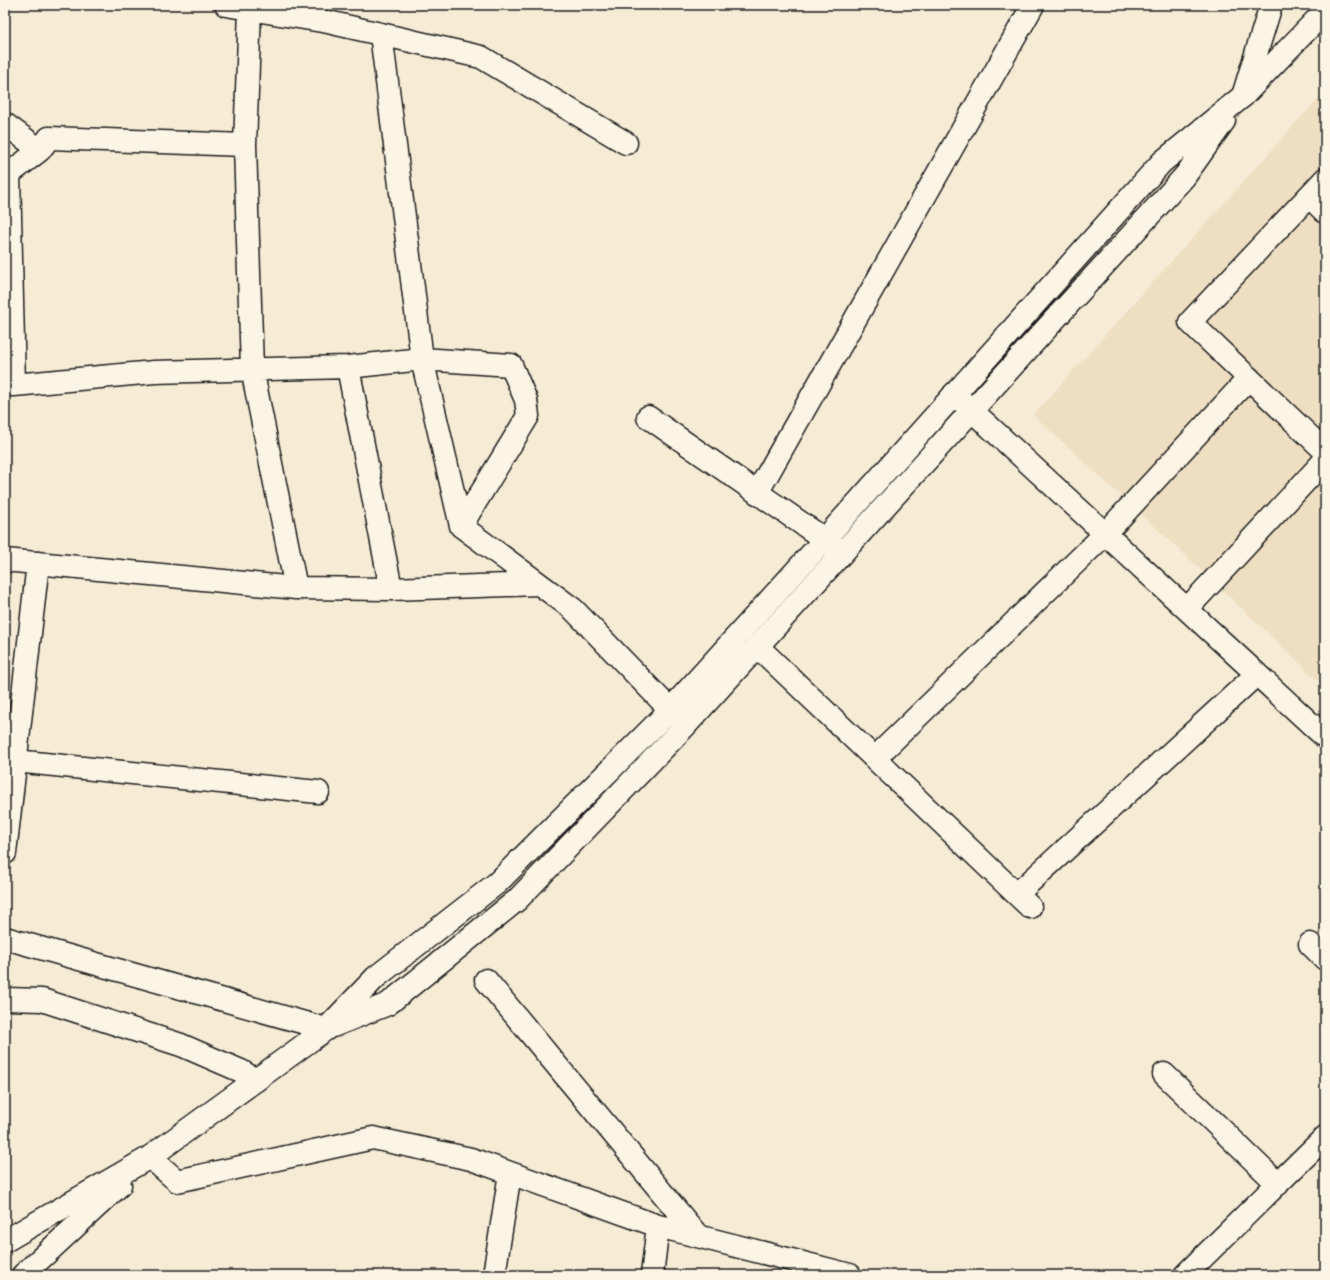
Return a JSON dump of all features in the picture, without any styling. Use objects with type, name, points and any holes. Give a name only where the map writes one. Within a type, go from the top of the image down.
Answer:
[{"type":"street","points":[[226,5],[250,9],[329,13],[381,34],[481,57],[626,143]]},
{"type":"street","points":[[757,493],[1033,5]]},
{"type":"street","points":[[5,938],[326,1029],[388,1004],[518,900],[685,726],[1185,176],[1243,96],[1271,5]]},
{"type":"street","points":[[250,9],[245,145],[252,369],[296,588]]},
{"type":"street","points":[[5,1241],[150,1157],[256,1080],[326,1029],[376,977],[497,883],[670,710],[1162,162],[1243,96],[1325,11]]},
{"type":"street","points":[[381,34],[422,359],[461,526],[573,608],[685,726]]},
{"type":"street","points":[[5,124],[40,150]]},
{"type":"street","points":[[245,145],[48,138],[40,150],[10,174],[10,384],[154,372],[348,367],[422,359],[511,365],[526,400],[528,416],[461,526]]},
{"type":"street","points":[[1325,179],[1190,322],[1325,451]]},
{"type":"street","points":[[1309,196],[1325,212]]},
{"type":"street","points":[[348,367],[391,589]]},
{"type":"street","points":[[875,758],[1105,534],[1249,378]]},
{"type":"street","points":[[954,394],[1325,737]]},
{"type":"street","points":[[648,418],[843,552]]},
{"type":"street","points":[[1187,610],[1325,460]]},
{"type":"street","points":[[5,560],[296,588],[391,589],[539,584]]},
{"type":"street","points":[[5,853],[13,749],[38,563]]},
{"type":"street","points":[[757,646],[1024,900],[1257,674]]},
{"type":"street","points":[[13,749],[318,792]]},
{"type":"street","points":[[486,980],[698,1236]]},
{"type":"street","points":[[5,999],[42,1000],[180,1045],[241,1071],[256,1080]]},
{"type":"street","points":[[1164,1074],[1278,1184]]},
{"type":"street","points":[[150,1157],[177,1181],[373,1138],[472,1159],[658,1226],[698,1236],[815,1271],[850,1275]]},
{"type":"street","points":[[1185,1275],[1325,1138]]},
{"type":"street","points":[[23,1275],[150,1157]]},
{"type":"street","points":[[494,1275],[510,1173]]},
{"type":"street","points":[[652,1275],[658,1226]]},
{"type":"shaded area","points":[[1325,91],[1325,687],[1184,554],[1033,415]]}]
